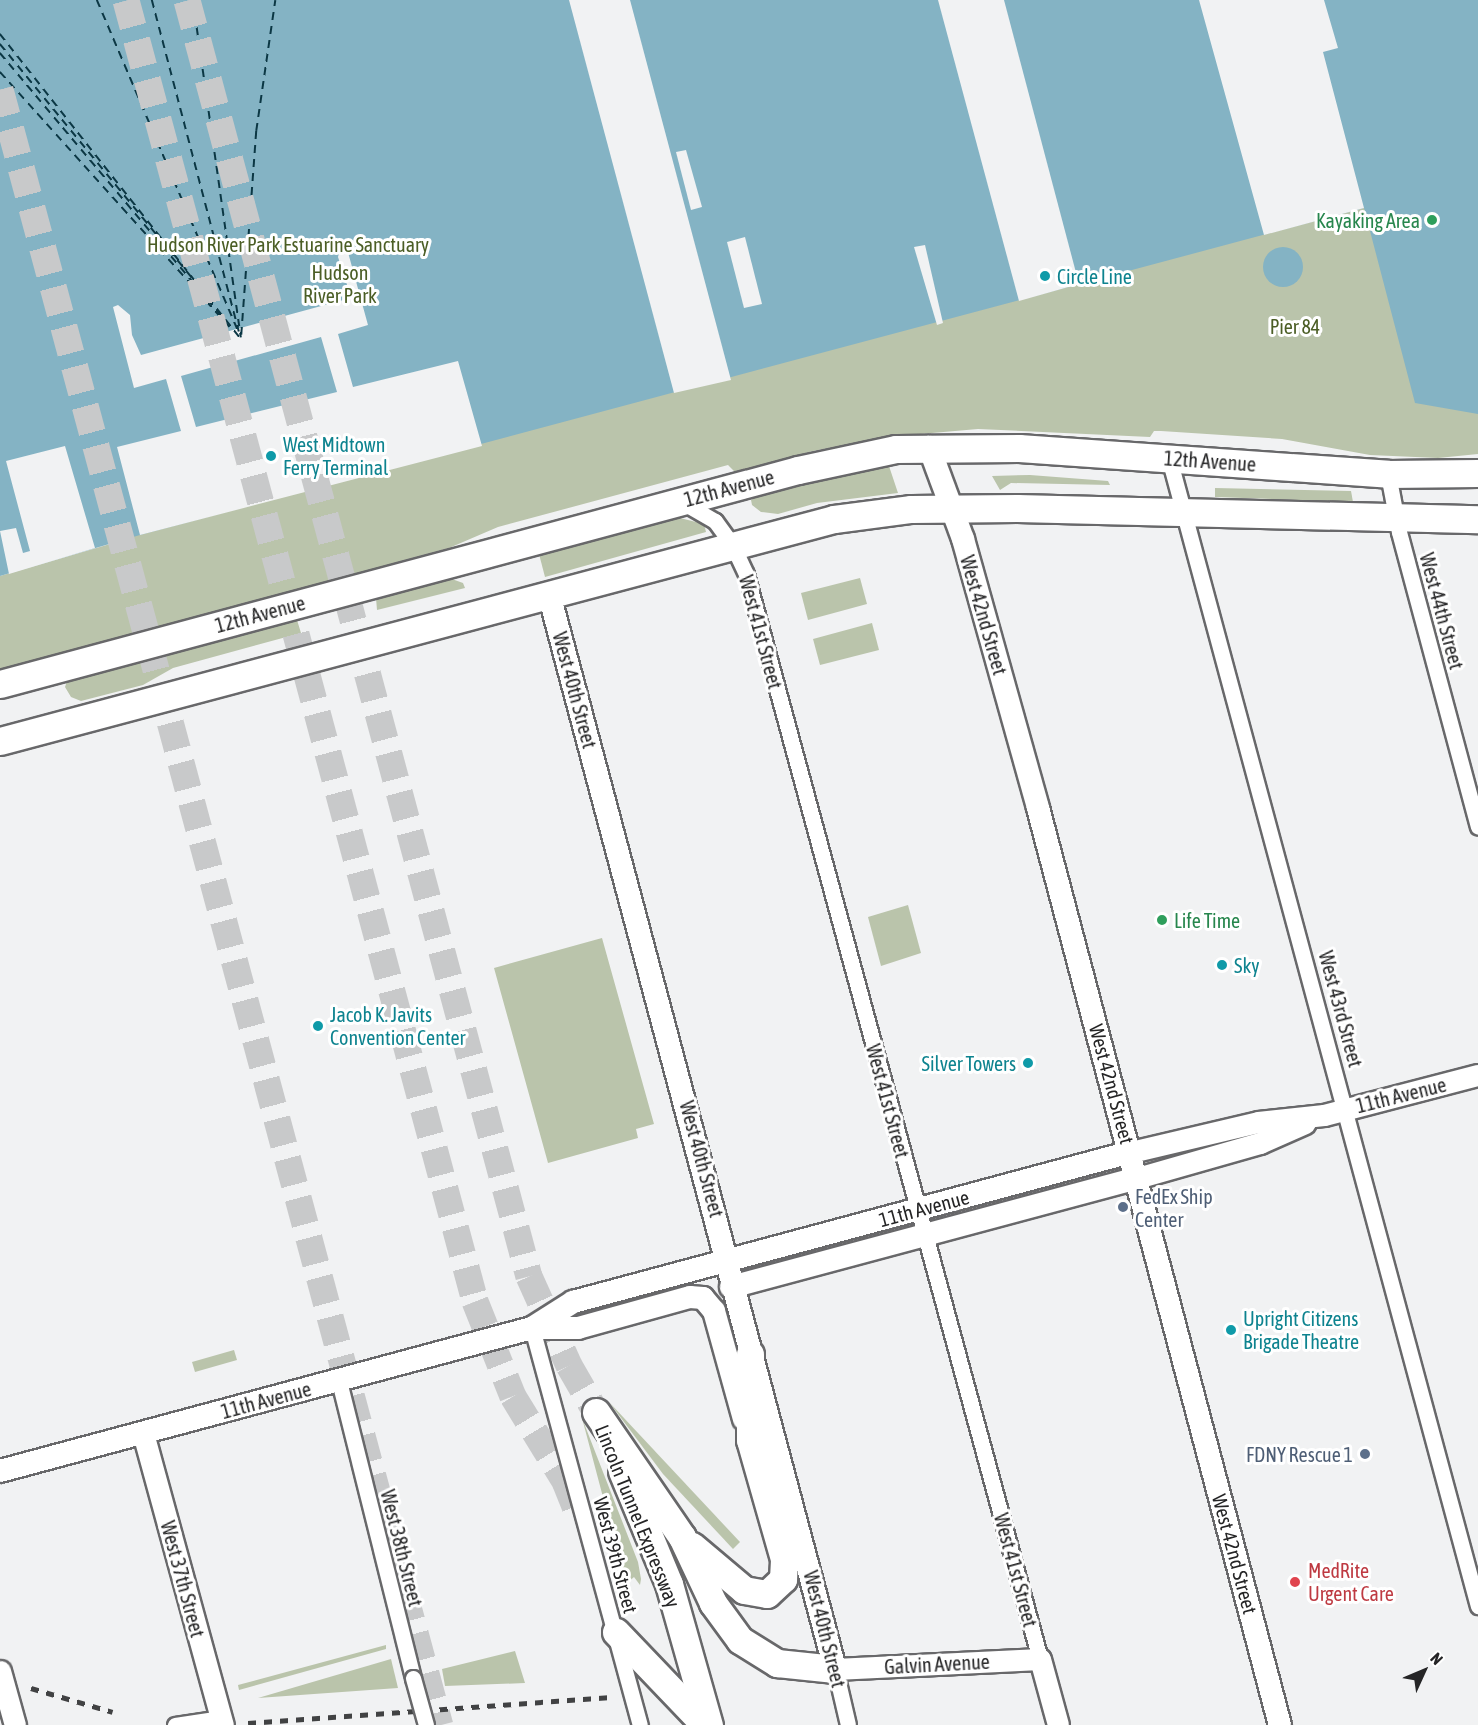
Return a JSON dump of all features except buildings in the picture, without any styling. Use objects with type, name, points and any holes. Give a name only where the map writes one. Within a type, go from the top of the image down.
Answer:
[{"type":"highway","name":"12th Avenue","points":[[0,684],[825,463],[929,447],[1019,448],[1388,474],[1478,473]]},
{"type":"highway","points":[[0,741],[732,544],[834,519],[952,508],[1478,519]]},
{"type":"highway","points":[[682,1538],[744,1590],[767,1594],[779,1586],[784,1558],[750,1440],[750,1354]]},
{"type":"highway","name":"Lincoln Tunnel Expressway","points":[[682,1538],[596,1412],[660,1559],[707,1725]]},
{"type":"highway","points":[[682,1538],[712,1603],[740,1640],[777,1663],[835,1669]]},
{"type":"highway","points":[[616,1632],[707,1725]]},
{"type":"main road","name":"West 42nd Street","points":[[929,447],[952,508],[1131,1152],[1280,1725]]},
{"type":"main road","name":"West 40th Street","points":[[549,594],[728,1259],[731,1287],[835,1669]]},
{"type":"main road","name":"11th Avenue","points":[[532,1328],[573,1302],[728,1259],[1131,1152],[1258,1122],[1334,1112],[1478,1075]]},
{"type":"main road","name":"11th Avenue","points":[[731,1287],[925,1237],[1260,1143],[1334,1112]]},
{"type":"main road","name":"11th Avenue","points":[[0,1471],[532,1328],[578,1328],[690,1297],[708,1302],[750,1440]]},
{"type":"main road","name":"West 37th Street","points":[[143,1433],[222,1721]]},
{"type":"main road","name":"Galvin Avenue","points":[[835,1669],[1040,1659]]},
{"type":"main road","name":"West 41st Street","points":[[1040,1659],[1058,1725]]},
{"type":"main road","points":[[0,1671],[15,1725]]},
{"type":"street","name":"West 43rd Street","points":[[1169,458],[1186,514],[1334,1112],[1415,1375],[1478,1606]]},
{"type":"street","name":"West 44th Street","points":[[1388,474],[1396,519],[1478,826]]},
{"type":"street","name":"West 41st Street","points":[[681,501],[715,521],[732,544],[746,574],[1040,1659]]},
{"type":"street","name":"West 39th Street","points":[[532,1328],[640,1725]]},
{"type":"street","name":"West 38th Street","points":[[339,1381],[426,1725]]},
{"type":"street","name":"West 40th Street","points":[[835,1669],[848,1725]]},
{"type":"street","points":[[175,1725],[222,1721]]},
{"type":"green space","name":"Hudson River Park","points":[[0,0],[1478,0],[1478,454],[1438,458],[1370,455],[1282,439],[1161,431],[1154,431],[1150,437],[978,429],[886,437],[813,451],[735,472],[728,465],[498,527],[449,548],[0,670],[0,576],[117,542]]},
{"type":"green space","points":[[889,466],[898,493],[817,503],[778,514],[761,512],[752,505],[751,500],[760,495]]},
{"type":"green space","points":[[1030,475],[1108,481],[1110,485],[1011,483],[1000,490],[992,476]]},
{"type":"green space","points":[[1215,488],[1351,491],[1353,502],[1215,497]]},
{"type":"green space","points":[[680,518],[704,524],[706,532],[545,577],[539,554]]},
{"type":"green space","points":[[449,578],[463,583],[465,588],[377,610],[376,598]]},
{"type":"green space","points":[[860,578],[867,604],[808,620],[801,593]]},
{"type":"green space","points":[[297,620],[301,633],[173,668],[143,685],[81,701],[71,697],[65,687],[67,681]]},
{"type":"green space","points":[[872,623],[879,650],[820,665],[813,639]]},
{"type":"green space","points":[[908,905],[921,953],[881,966],[868,917]]},
{"type":"green space","points":[[602,938],[654,1124],[636,1129],[638,1138],[548,1163],[494,968]]},
{"type":"green space","points":[[234,1350],[237,1360],[195,1372],[192,1362]]},
{"type":"green space","points":[[609,1402],[740,1542],[733,1549],[663,1474]]},
{"type":"green space","points":[[582,1418],[638,1562],[640,1585],[634,1577],[626,1584]]},
{"type":"green space","points":[[386,1645],[386,1649],[239,1690],[238,1685]]},
{"type":"green space","points":[[515,1651],[525,1683],[445,1686],[442,1669]]},
{"type":"green space","points":[[391,1659],[398,1688],[258,1698]]},
{"type":"water","name":"Hudson River Park","points":[[0,0],[1478,0],[1478,414],[1415,403],[1364,208],[140,535],[0,576]]},
{"type":"water","points":[[1283,247],[1297,253],[1303,267],[1297,281],[1283,287],[1269,281],[1263,267],[1269,253]]},
{"type":"pier","points":[[569,0],[630,0],[731,380],[674,393]]},
{"type":"pier","points":[[938,0],[1004,0],[1079,284],[1019,301]]},
{"type":"pier","points":[[1199,0],[1324,0],[1338,48],[1323,52],[1364,208],[1264,235]]},
{"type":"pier","points":[[686,150],[702,207],[691,210],[676,152]]},
{"type":"pier","points":[[745,237],[762,304],[744,308],[727,242]]},
{"type":"pier","points":[[346,245],[368,325],[338,334],[353,387],[458,361],[482,446],[140,535],[117,447],[181,431],[166,379],[134,388],[113,307],[118,305],[130,315],[132,335],[141,355],[347,299],[349,291],[338,257],[341,246]],"holes":[[[321,337],[337,392],[196,427],[181,376]]]},
{"type":"pier","points":[[925,245],[943,323],[937,325],[914,247]]},
{"type":"pier","points":[[65,446],[95,548],[9,574],[0,531],[16,528],[23,553],[30,551],[6,461]]},
{"type":"ferry route","points":[[97,0],[240,335]]},
{"type":"ferry route","points":[[152,0],[239,332]]},
{"type":"ferry route","points":[[193,0],[241,338]]},
{"type":"ferry route","points":[[241,335],[256,131],[275,0]]},
{"type":"ferry route","points":[[0,34],[241,339]]},
{"type":"ferry route","points":[[0,44],[201,289]]},
{"type":"ferry route","points":[[0,53],[221,315]]},
{"type":"ferry route","points":[[0,72],[230,327]]},
{"type":"tunnel","points":[[126,0],[475,1301],[513,1396],[565,1481],[580,1518]]},
{"type":"tunnel","points":[[187,0],[529,1276],[569,1365],[596,1412]]},
{"type":"tunnel","points":[[0,89],[440,1725]]},
{"type":"railway","points":[[31,1688],[113,1712]]},
{"type":"railway","points":[[248,1723],[608,1697]]},
{"type":"place","name":"Kayaking Area","points":[[1432,220]]},
{"type":"place","name":"Circle Line","points":[[1045,276]]},
{"type":"place","name":"West Midtown Ferry Terminal","points":[[271,456]]},
{"type":"place","name":"Life Time","points":[[1162,920]]},
{"type":"place","name":"Sky","points":[[1222,965]]},
{"type":"place","name":"Jacob K. Javits Convention Center","points":[[318,1026]]},
{"type":"place","name":"Silver Towers","points":[[1028,1063]]},
{"type":"place","name":"FedEx Ship Center","points":[[1123,1207]]},
{"type":"place","name":"Upright Citizens Brigade Theatre","points":[[1231,1330]]},
{"type":"place","name":"FDNY Rescue 1","points":[[1365,1454]]},
{"type":"place","name":"MedRite Urgent Care","points":[[1295,1582]]},
{"type":"park label","name":"Hudson River Park Estuarine Sanctuary","points":[[288,244]]},
{"type":"park label","name":"Pier 84","points":[[1295,326]]}]
